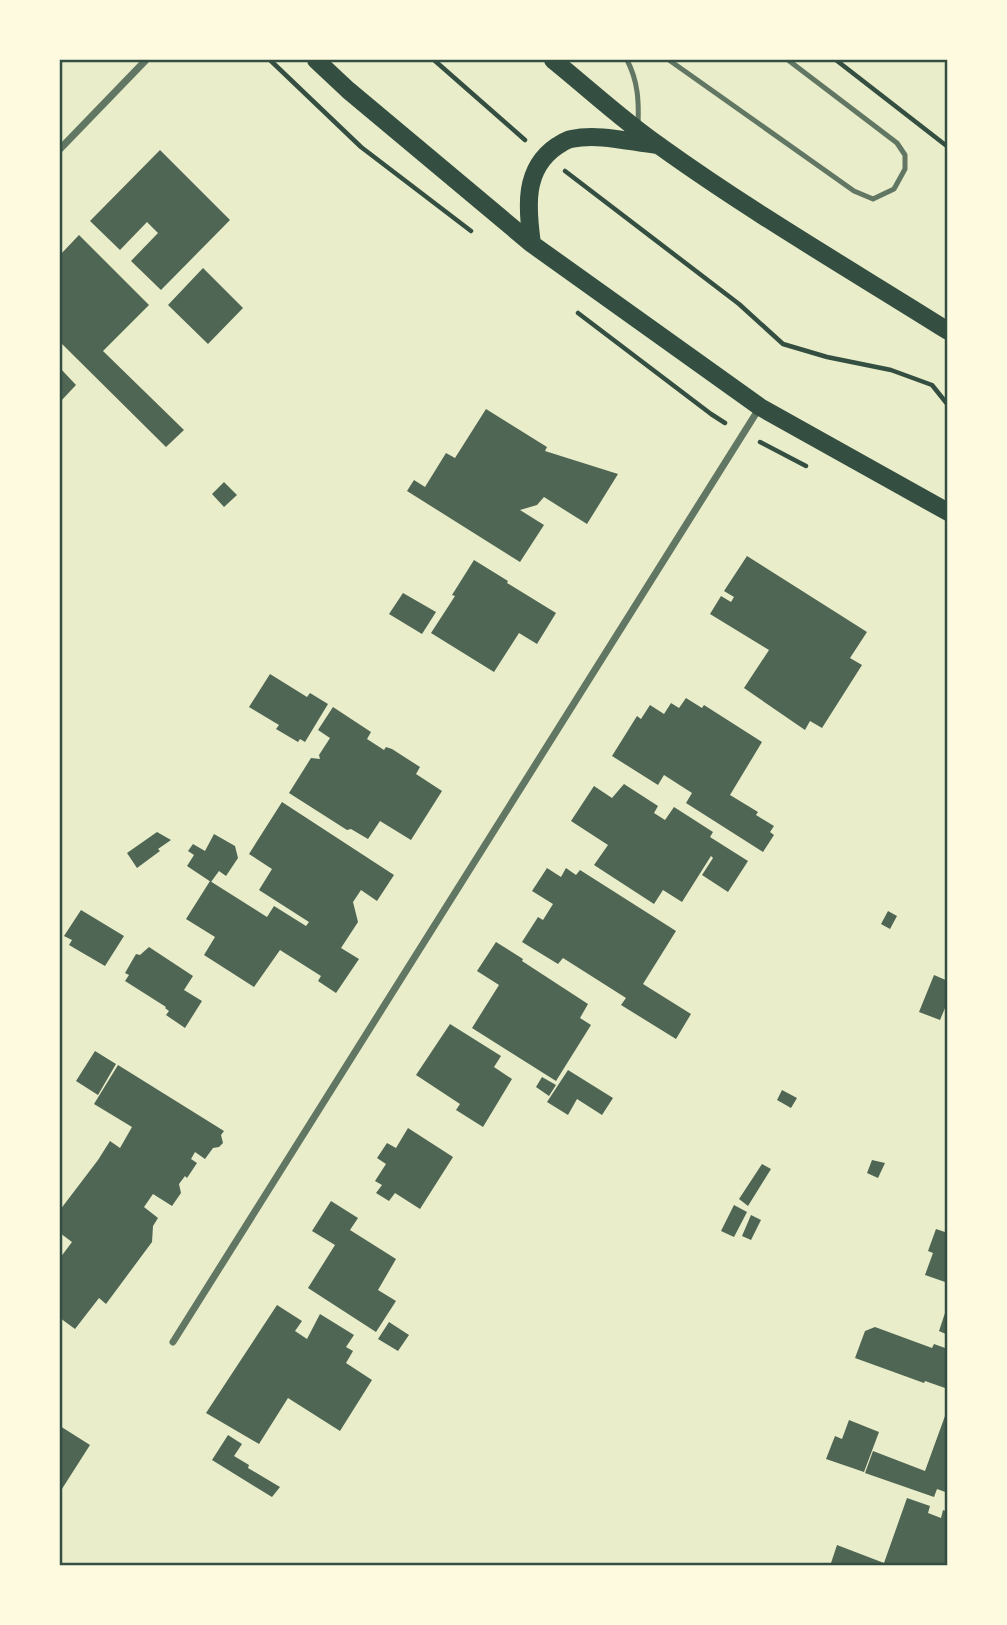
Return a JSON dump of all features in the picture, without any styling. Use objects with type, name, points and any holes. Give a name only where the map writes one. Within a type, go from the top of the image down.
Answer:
[{"type":"main road","points":[[316,60],[532,244],[760,407],[947,512]]},
{"type":"main road","points":[[553,60],[657,145],[811,247],[947,331]]},
{"type":"main road","points":[[532,244],[528,212],[531,182],[544,155],[568,139],[591,137],[657,145]]},
{"type":"street","points":[[60,149],[146,60]]},
{"type":"street","points":[[173,1342],[760,407]]},
{"type":"lane","points":[[627,60],[634,73],[639,99],[638,128]]},
{"type":"lane","points":[[669,60],[854,191],[873,199],[894,189],[905,169],[905,155],[897,143],[788,60]]},
{"type":"path","points":[[434,60],[544,155],[739,304],[783,344],[827,357],[891,370],[932,385],[947,405]]},
{"type":"path","points":[[836,60],[947,147]]},
{"type":"building","points":[[160,150],[230,220],[161,290],[131,261],[158,233],[147,222],[120,250],[90,221]]},
{"type":"building","points":[[79,235],[149,305],[103,351],[184,430],[166,447],[60,342],[60,255]]},
{"type":"building","points":[[203,268],[243,308],[208,344],[168,305]]},
{"type":"building","points":[[60,368],[76,385],[60,402]]},
{"type":"building","points":[[486,409],[547,447],[545,451],[618,474],[587,524],[544,497],[537,505],[520,510],[544,525],[520,562],[407,491],[414,480],[425,487],[446,453],[455,458]]},
{"type":"building","points":[[224,482],[237,495],[224,507],[212,494]]},
{"type":"building","points":[[747,556],[867,632],[850,658],[862,665],[822,728],[810,721],[805,730],[744,688],[769,650],[710,614],[721,596],[731,602],[734,597],[724,591]]},
{"type":"building","points":[[474,560],[556,613],[537,644],[519,633],[494,672],[431,633]]},
{"type":"building","points":[[403,593],[436,612],[422,634],[389,614]]},
{"type":"building","points":[[270,674],[307,697],[310,693],[328,704],[305,742],[300,739],[298,742],[276,729],[279,725],[249,707]]},
{"type":"building","points":[[686,698],[702,708],[704,705],[762,742],[730,795],[758,812],[756,815],[774,826],[770,832],[774,835],[763,852],[686,803],[692,793],[664,775],[658,785],[612,756],[637,716],[641,719],[650,705],[664,714],[671,703],[679,708]]},
{"type":"building","points":[[333,707],[371,732],[367,739],[384,750],[386,747],[392,749],[420,767],[416,774],[442,791],[411,840],[380,821],[368,839],[351,829],[347,830],[289,793],[311,758],[320,759],[319,755],[330,738],[318,730]]},
{"type":"building","points":[[624,784],[658,806],[654,813],[665,820],[674,807],[713,832],[710,837],[748,861],[728,892],[702,875],[713,858],[711,856],[682,902],[663,890],[654,904],[594,865],[608,845],[571,821],[594,786],[612,798]]},
{"type":"building","points":[[282,802],[394,875],[377,901],[361,890],[353,902],[358,922],[341,948],[359,959],[336,993],[318,981],[321,976],[280,950],[254,987],[204,955],[215,937],[186,919],[210,881],[267,917],[274,906],[306,926],[309,922],[259,890],[272,869],[249,854]]},
{"type":"building","points":[[157,832],[171,840],[137,868],[127,853]]},
{"type":"building","points":[[214,834],[235,846],[238,858],[226,876],[219,871],[211,882],[187,866],[194,855],[188,851],[193,844],[205,851]]},
{"type":"building","points":[[547,868],[561,877],[566,868],[576,875],[580,870],[676,931],[643,984],[691,1014],[676,1039],[621,1005],[626,998],[563,958],[558,964],[522,942],[538,917],[543,920],[553,904],[532,891]]},
{"type":"building","points":[[81,910],[124,936],[105,966],[69,945],[72,940],[64,936]]},
{"type":"building","points":[[888,911],[897,916],[890,929],[881,924]]},
{"type":"building","points":[[496,942],[588,1004],[580,1018],[591,1025],[556,1081],[472,1028],[499,985],[477,971]]},
{"type":"building","points":[[149,947],[193,976],[184,990],[202,1001],[185,1028],[166,1015],[169,1011],[166,1007],[125,981],[129,975],[125,973],[136,954],[140,955]]},
{"type":"building","points":[[934,975],[948,981],[948,1001],[940,1020],[919,1012]]},
{"type":"building","points":[[450,1024],[501,1056],[494,1067],[512,1079],[483,1127],[456,1110],[460,1104],[416,1075]]},
{"type":"building","points":[[95,1051],[116,1064],[98,1095],[76,1081]]},
{"type":"building","points":[[118,1065],[224,1131],[221,1135],[223,1143],[213,1148],[205,1159],[195,1152],[191,1159],[197,1163],[187,1178],[185,1176],[179,1184],[181,1193],[172,1206],[153,1194],[144,1207],[158,1218],[153,1226],[152,1242],[106,1304],[99,1298],[75,1329],[60,1318],[60,1258],[72,1242],[60,1233],[60,1210],[110,1141],[120,1148],[132,1127],[94,1104]]},
{"type":"building","points":[[568,1070],[613,1098],[602,1115],[577,1099],[568,1115],[547,1102]]},
{"type":"building","points":[[542,1077],[556,1085],[549,1096],[536,1087]]},
{"type":"building","points":[[782,1090],[797,1098],[791,1108],[777,1100]]},
{"type":"building","points":[[408,1128],[453,1157],[420,1209],[395,1193],[389,1201],[376,1193],[382,1185],[375,1181],[386,1164],[377,1158],[387,1143],[396,1148]]},
{"type":"building","points":[[872,1160],[885,1163],[878,1178],[867,1173]]},
{"type":"building","points":[[762,1164],[771,1169],[748,1206],[739,1199]]},
{"type":"building","points":[[331,1201],[358,1218],[350,1230],[396,1259],[378,1290],[396,1301],[376,1332],[308,1288],[335,1245],[312,1231]]},
{"type":"building","points":[[734,1205],[747,1212],[734,1237],[721,1231]]},
{"type":"building","points":[[751,1215],[761,1220],[751,1240],[742,1236]]},
{"type":"building","points":[[936,1229],[948,1233],[948,1283],[925,1275],[933,1253],[928,1251]]},
{"type":"building","points":[[277,1305],[302,1321],[295,1331],[307,1339],[320,1314],[354,1335],[346,1347],[353,1351],[346,1363],[372,1380],[340,1431],[288,1398],[259,1444],[206,1413]]},
{"type":"building","points":[[948,1307],[948,1335],[939,1331]]},
{"type":"building","points":[[389,1322],[409,1335],[398,1351],[378,1339]]},
{"type":"building","points":[[875,1327],[932,1348],[934,1344],[948,1349],[948,1384],[945,1388],[855,1358],[865,1331]]},
{"type":"building","points":[[945,1416],[948,1417],[948,1493],[937,1489],[934,1497],[865,1473],[873,1451],[925,1471]]},
{"type":"building","points":[[849,1420],[879,1432],[864,1472],[826,1459],[835,1436],[842,1439]]},
{"type":"building","points":[[60,1426],[90,1445],[60,1492]]},
{"type":"building","points":[[228,1435],[242,1444],[234,1456],[249,1465],[248,1468],[280,1487],[272,1497],[212,1460]]},
{"type":"building","points":[[907,1498],[930,1506],[928,1513],[941,1518],[943,1510],[948,1512],[948,1566],[830,1566],[837,1545],[884,1563]]}]
